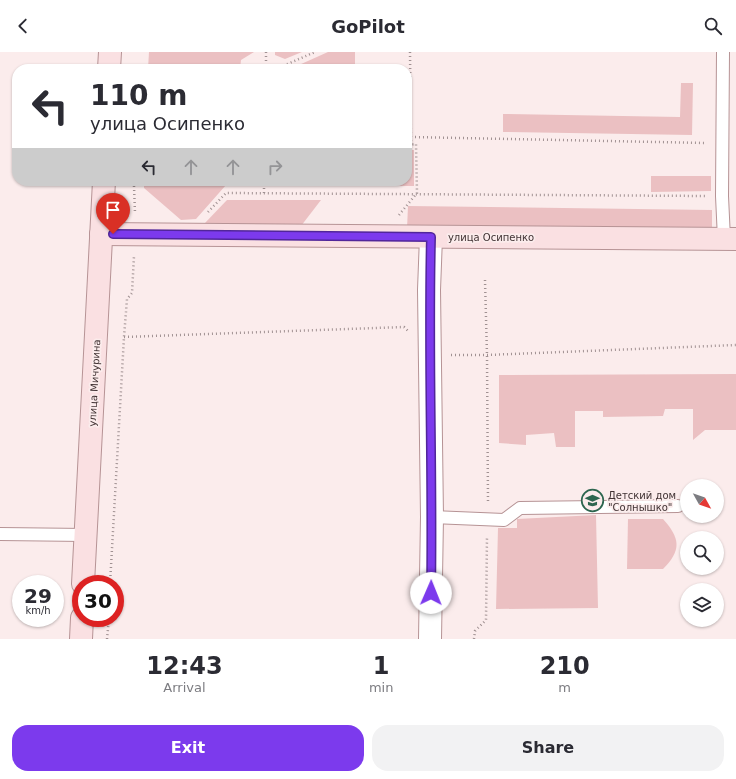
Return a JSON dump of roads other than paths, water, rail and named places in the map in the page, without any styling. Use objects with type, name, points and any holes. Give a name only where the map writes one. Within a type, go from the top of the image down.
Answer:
[{"type":"main road","points":[[109,64],[110,52]]},
{"type":"main road","name":"улица Мичурина","points":[[84,575],[104,186]]},
{"type":"main road","name":"улица Осипенко","points":[[101,234],[730,239]]},
{"type":"main road","points":[[81,639],[82,627]]},
{"type":"street","points":[[430,639],[432,517],[429,290],[431,237]]},
{"type":"lane","points":[[723,52],[722,196],[730,239]]},
{"type":"lane","points":[[432,517],[504,520],[520,508],[678,506]]},
{"type":"lane","points":[[0,534],[86,535]]},
{"type":"place","name":"Детский дом \"Солнышко\"","points":[[592,501]]}]
